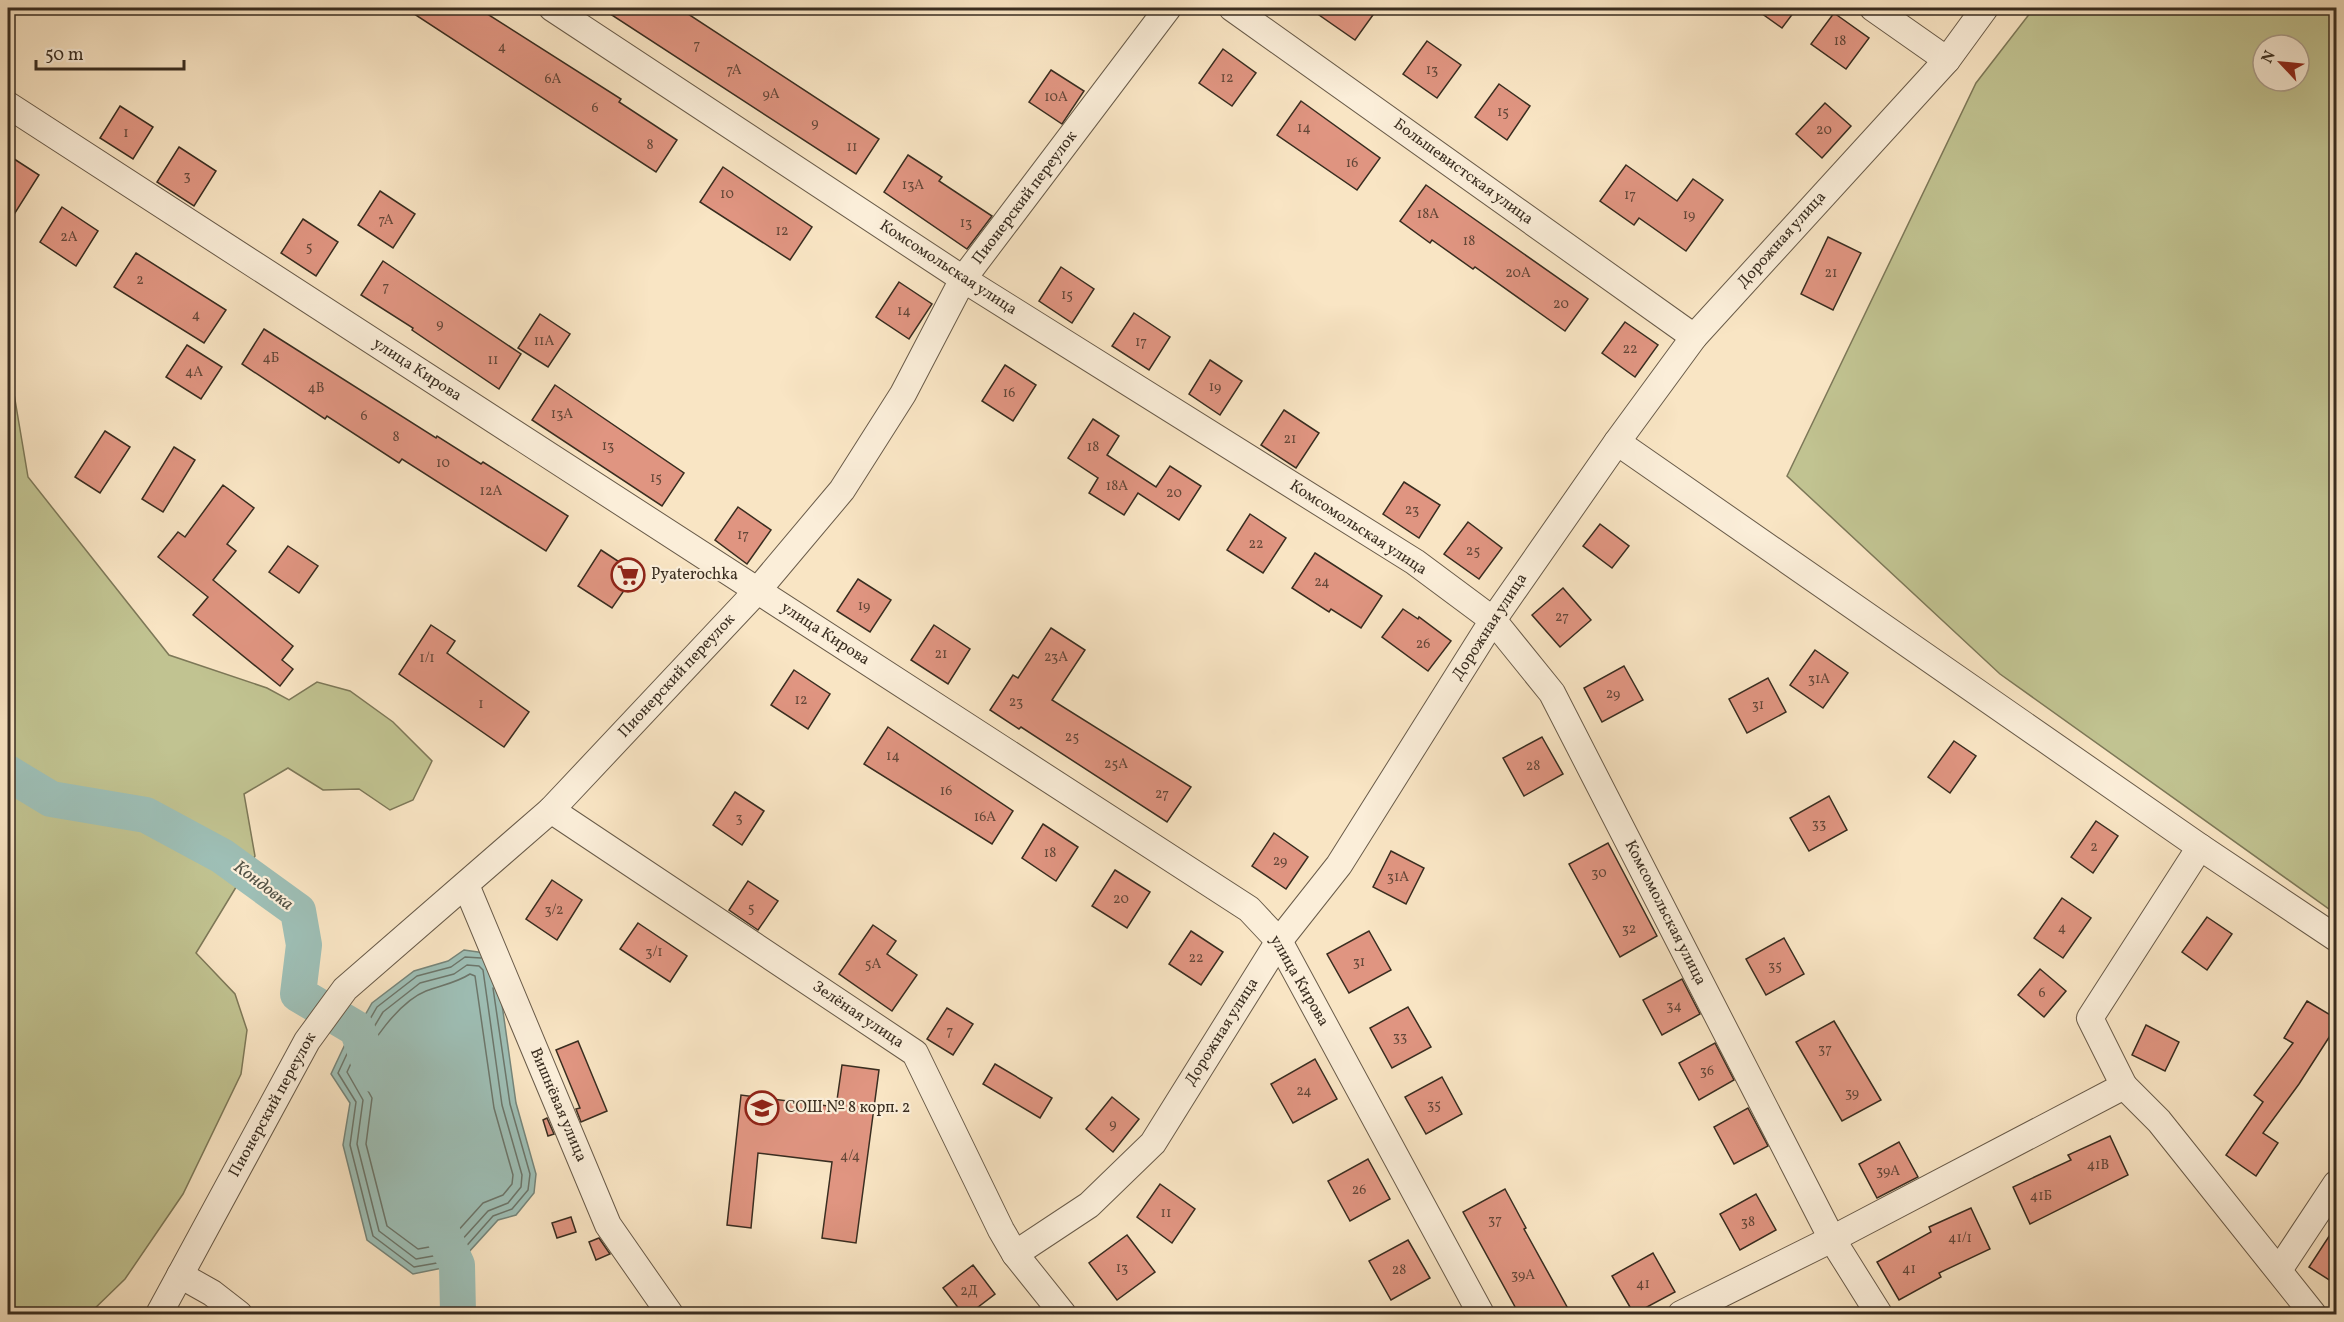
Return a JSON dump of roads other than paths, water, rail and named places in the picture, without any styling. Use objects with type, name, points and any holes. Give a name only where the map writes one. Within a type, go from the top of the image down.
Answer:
[{"type":"street","name":"Комсомольская улица","points":[[552,8],[963,279],[1414,562],[1492,620],[1552,693],[1832,1239],[1879,1314]]},
{"type":"street","name":"Пионерский переулок","points":[[159,1314],[306,1041],[345,989],[551,810],[758,590],[842,490],[903,394],[963,279],[1168,8]]},
{"type":"street","name":"Большевистская улица","points":[[1232,8],[1694,337]]},
{"type":"street","points":[[1873,8],[1947,60]]},
{"type":"street","name":"Дорожная улица","points":[[1014,1254],[1089,1205],[1153,1143],[1279,941],[1339,865],[1492,620],[1617,441],[1694,337],[1947,60],[1985,8]]},
{"type":"street","name":"улица Кирова","points":[[8,105],[1249,909],[1279,941],[1480,1314]]},
{"type":"street","points":[[1617,441],[2200,847],[2337,938]]},
{"type":"street","name":"Зелёная улица","points":[[551,810],[915,1053],[1014,1254],[1063,1314]]},
{"type":"street","points":[[2200,847],[2090,1018],[2124,1086],[2159,1121],[2313,1314]]},
{"type":"street","name":"Вишнёвая улица","points":[[466,885],[608,1225],[670,1314]]},
{"type":"street","points":[[1681,1314],[1832,1239],[2124,1086]]},
{"type":"street","points":[[2279,1270],[2337,1184]]},
{"type":"street","points":[[180,1275],[212,1293],[239,1314]]},
{"type":"water","points":[[464,950],[485,953],[496,962],[516,1103],[536,1174],[534,1193],[516,1215],[498,1220],[457,1265],[413,1274],[367,1240],[343,1145],[350,1103],[331,1074],[348,1038],[357,1029],[372,1003],[414,971],[448,961]]},
{"type":"waterway","name":"Кондовка","points":[[8,773],[51,799],[146,815],[222,856],[298,911],[304,945],[298,994],[357,1029],[373,1074]]},
{"type":"waterway","name":"Кондовка","points":[[437,1221],[457,1265],[458,1314]]},
{"type":"place","name":"Pyaterochka","points":[[628,575]]},
{"type":"place","name":"СОШ № 8 корп. 2","points":[[762,1108]]}]
